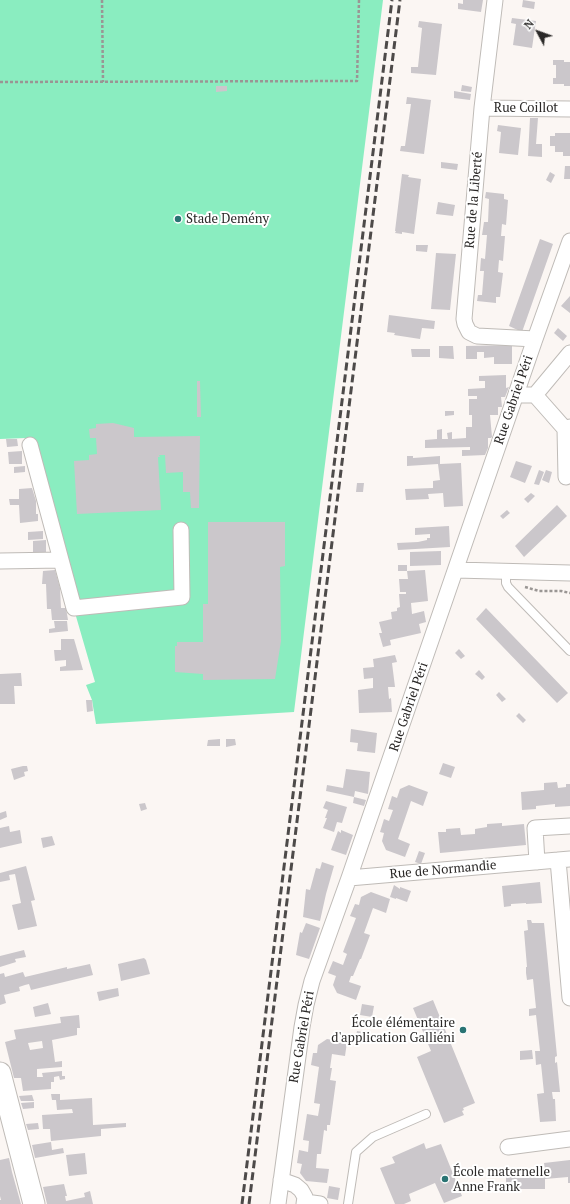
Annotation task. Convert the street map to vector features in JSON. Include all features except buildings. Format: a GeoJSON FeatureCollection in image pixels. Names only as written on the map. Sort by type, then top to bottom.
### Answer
{"type":"FeatureCollection","features":[{"type":"Feature","properties":{"kind":"main road"},"geometry":{"type":"LineString","coordinates":[[0,1073],[34,1204]]}},
{"type":"Feature","properties":{"kind":"street","name":"Rue de la Liberté"},"geometry":{"type":"LineString","coordinates":[[495,0],[482,108],[465,324],[469,332],[477,336],[535,339]]}},
{"type":"Feature","properties":{"kind":"street","name":"Rue Coillot"},"geometry":{"type":"LineString","coordinates":[[482,108],[570,108]]}},
{"type":"Feature","properties":{"kind":"street","name":"Rue Gabriel Péri"},"geometry":{"type":"LineString","coordinates":[[278,1204],[306,1005],[312,981],[570,241]]}},
{"type":"Feature","properties":{"kind":"street"},"geometry":{"type":"LineString","coordinates":[[535,395],[570,353]]}},
{"type":"Feature","properties":{"kind":"street"},"geometry":{"type":"LineString","coordinates":[[516,395],[535,395],[568,428],[566,477]]}},
{"type":"Feature","properties":{"kind":"street"},"geometry":{"type":"LineString","coordinates":[[30,445],[74,608],[182,597],[181,530]]}},
{"type":"Feature","properties":{"kind":"street"},"geometry":{"type":"LineString","coordinates":[[0,561],[61,560]]}},
{"type":"Feature","properties":{"kind":"street"},"geometry":{"type":"LineString","coordinates":[[456,570],[570,573]]}},
{"type":"Feature","properties":{"kind":"street"},"geometry":{"type":"LineString","coordinates":[[537,862],[534,828],[570,826]]}},
{"type":"Feature","properties":{"kind":"street"},"geometry":{"type":"LineString","coordinates":[[564,859],[570,998]]}},
{"type":"Feature","properties":{"kind":"street","name":"Rue de Normandie"},"geometry":{"type":"LineString","coordinates":[[349,878],[564,859]]}},
{"type":"Feature","properties":{"kind":"street"},"geometry":{"type":"LineString","coordinates":[[508,1146],[570,1139]]}},
{"type":"Feature","properties":{"kind":"street"},"geometry":{"type":"LineString","coordinates":[[281,1180],[295,1184],[310,1203]]}},
{"type":"Feature","properties":{"kind":"lane"},"geometry":{"type":"LineString","coordinates":[[506,572],[506,583],[508,587],[570,651]]}},
{"type":"Feature","properties":{"kind":"lane"},"geometry":{"type":"LineString","coordinates":[[348,1204],[356,1152],[373,1137],[426,1114]]}},
{"type":"Feature","properties":{"kind":"path"},"geometry":{"type":"LineString","coordinates":[[102,0],[103,82]]}},
{"type":"Feature","properties":{"kind":"path"},"geometry":{"type":"LineString","coordinates":[[0,82],[357,81],[359,0]]}},
{"type":"Feature","properties":{"kind":"green space","name":"Stade Demény"},"geometry":{"type":"Polygon","coordinates":[[[0,0],[383,0],[294,712],[96,724],[92,700],[86,685],[95,682],[26,438],[0,439],[0,0]]]}},
{"type":"Feature","properties":{"kind":"railway"},"geometry":{"type":"LineString","coordinates":[[242,1204],[392,0]]}},
{"type":"Feature","properties":{"kind":"railway"},"geometry":{"type":"LineString","coordinates":[[249,1204],[400,0]]}},
{"type":"Feature","properties":{"kind":"place","name":"Stade Demény"},"geometry":{"type":"Point","coordinates":[178,219]}},
{"type":"Feature","properties":{"kind":"place","name":"École élémentaire d'application Galliéni"},"geometry":{"type":"Point","coordinates":[463,1030]}},
{"type":"Feature","properties":{"kind":"place","name":"École maternelle Anne Frank"},"geometry":{"type":"Point","coordinates":[445,1179]}}]}
